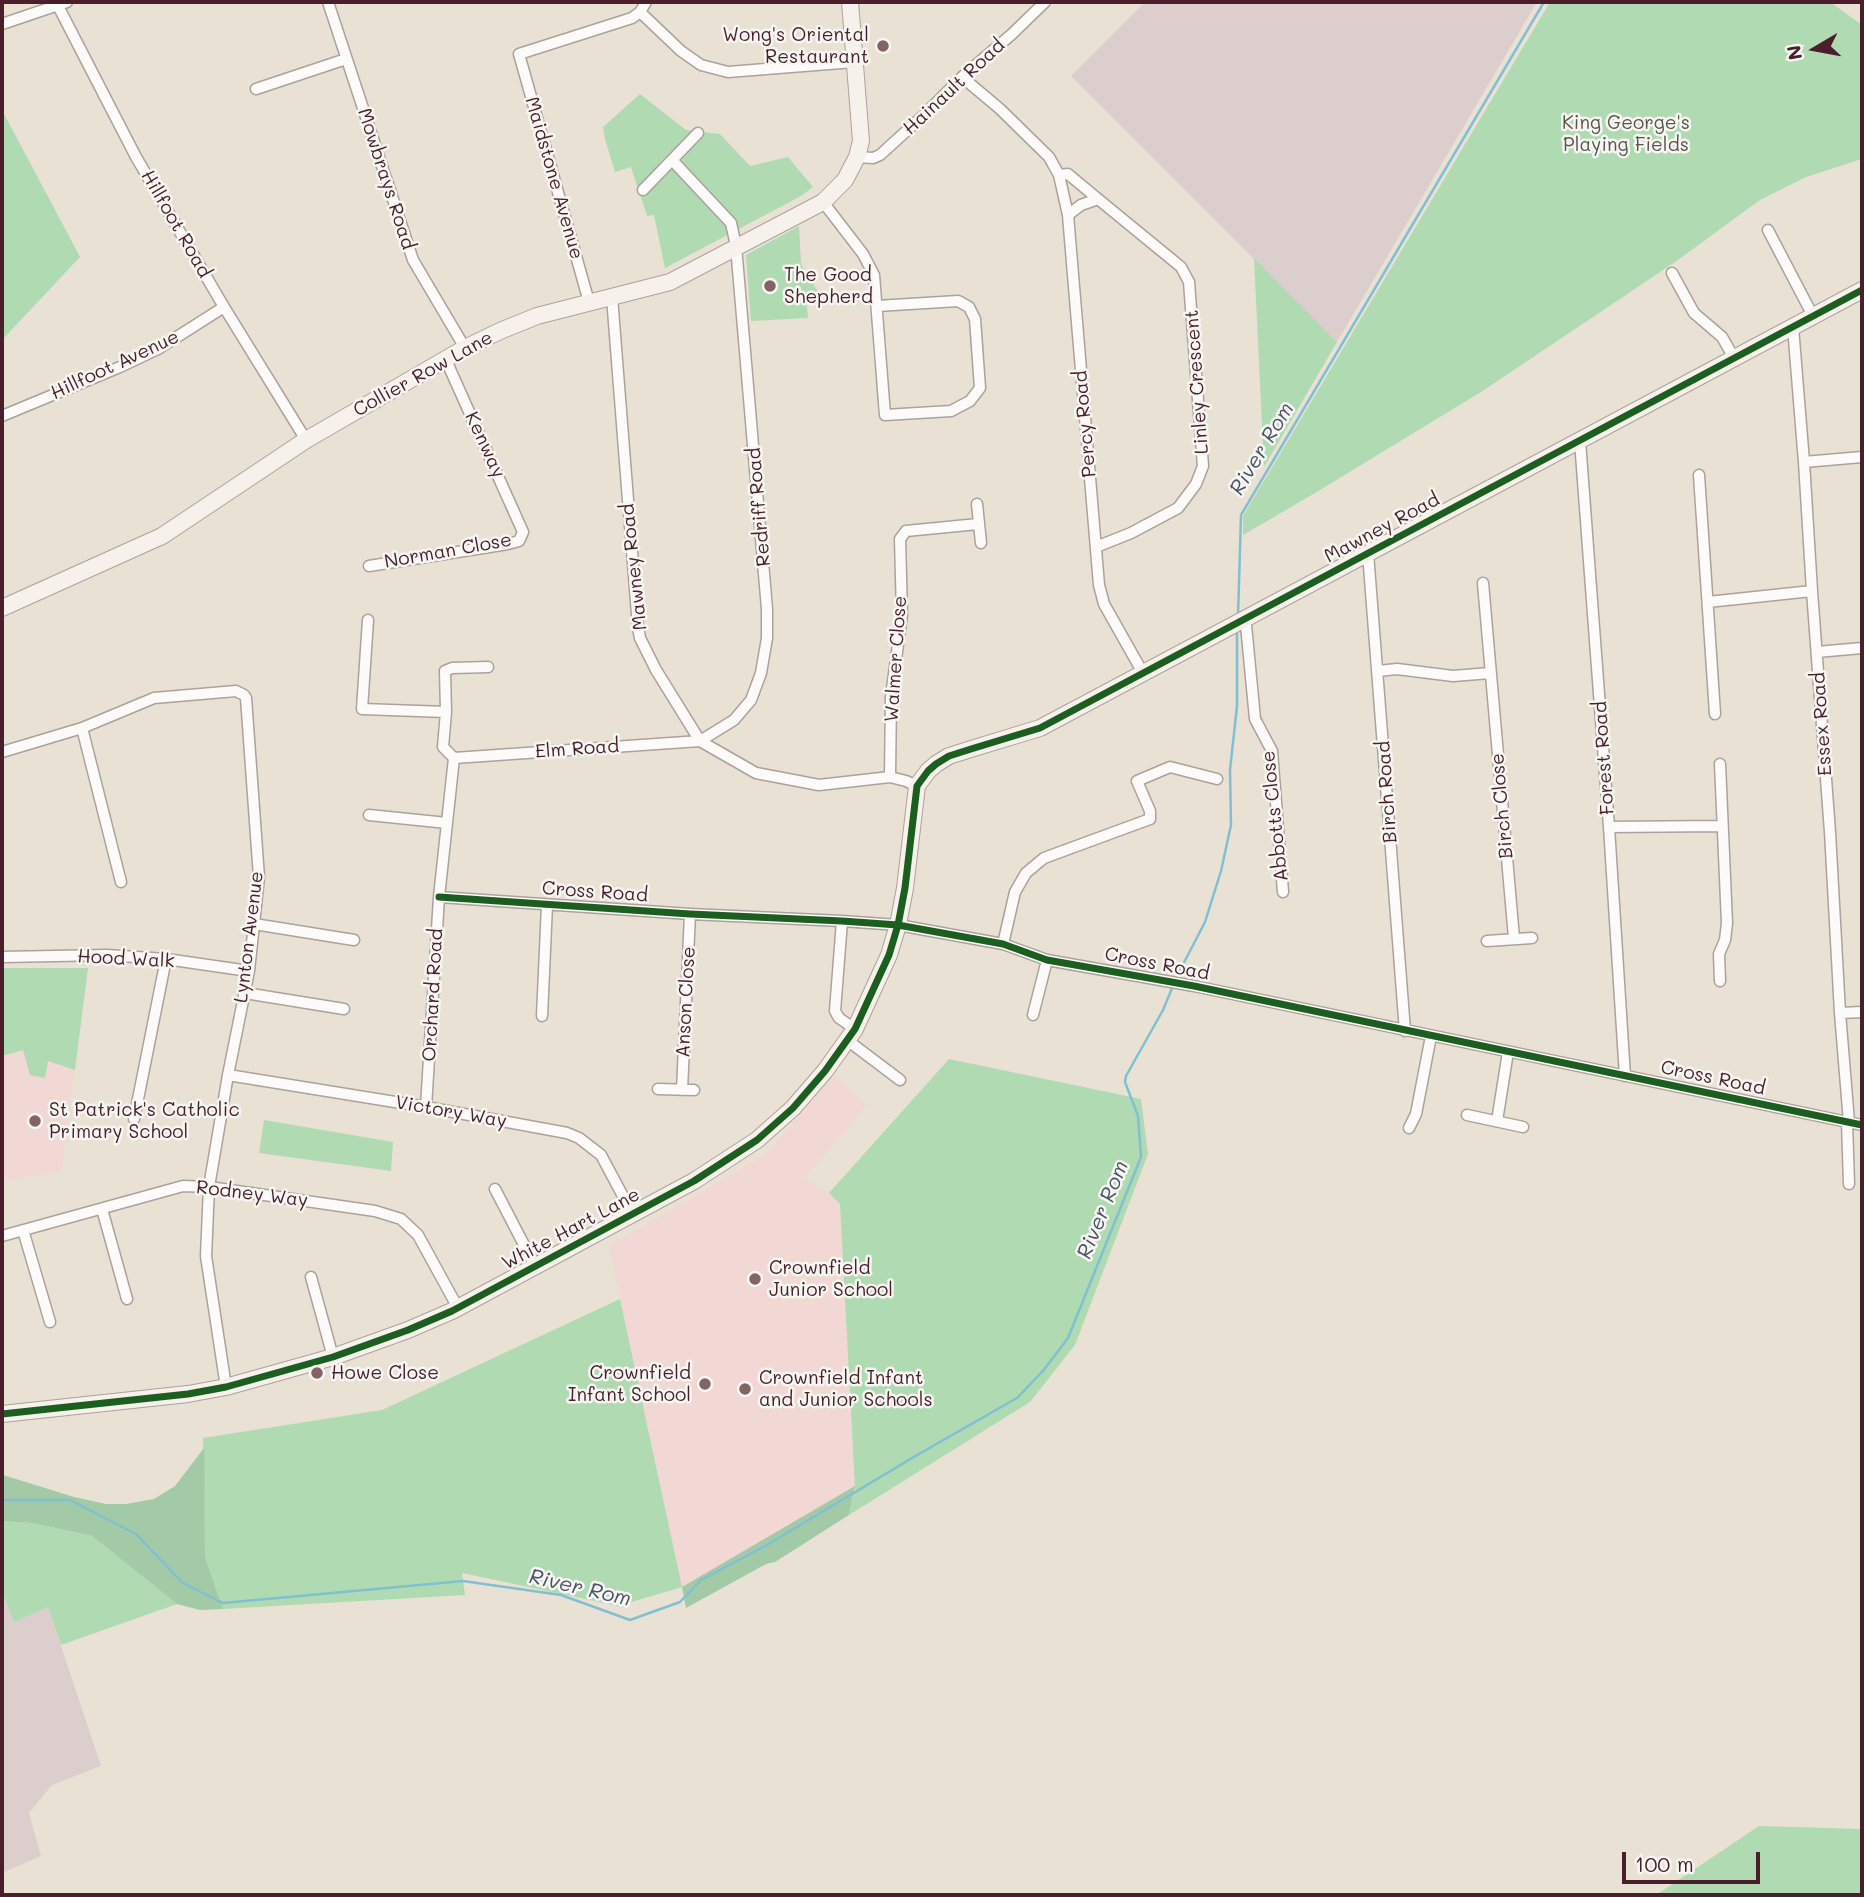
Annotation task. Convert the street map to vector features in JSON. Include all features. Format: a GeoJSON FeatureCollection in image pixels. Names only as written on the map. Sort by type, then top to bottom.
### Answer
{"type":"FeatureCollection","features":[{"type":"Feature","properties":{"kind":"street","name":"Mowbrays Road"},"geometry":{"type":"LineString","coordinates":[[328,2],[413,260],[465,348]]}},
{"type":"Feature","properties":{"kind":"street","name":"Collier Row Lane"},"geometry":{"type":"LineString","coordinates":[[2,608],[162,536],[306,440],[465,348],[537,316],[670,282],[823,202],[845,180],[857,157],[861,141],[850,2]]}},
{"type":"Feature","properties":{"kind":"street","name":"Hainault Road"},"geometry":{"type":"LineString","coordinates":[[857,157],[873,158],[880,155],[1045,2]]}},
{"type":"Feature","properties":{"kind":"street"},"geometry":{"type":"LineString","coordinates":[[2,24],[60,3]]}},
{"type":"Feature","properties":{"kind":"street","name":"Hillfoot Road"},"geometry":{"type":"LineString","coordinates":[[60,3],[136,157],[306,440]]}},
{"type":"Feature","properties":{"kind":"street"},"geometry":{"type":"LineString","coordinates":[[643,5],[681,51],[701,65],[728,72],[854,62]]}},
{"type":"Feature","properties":{"kind":"street","name":"Maidstone Avenue"},"geometry":{"type":"LineString","coordinates":[[589,302],[519,54],[632,18],[643,5]]}},
{"type":"Feature","properties":{"kind":"street"},"geometry":{"type":"LineString","coordinates":[[256,89],[346,59]]}},
{"type":"Feature","properties":{"kind":"street","name":"Linley Crescent"},"geometry":{"type":"LineString","coordinates":[[962,77],[1000,109],[1049,157],[1057,171],[1068,174],[1181,267],[1189,282],[1203,466],[1196,484],[1178,508],[1131,533],[1096,547]]}},
{"type":"Feature","properties":{"kind":"street"},"geometry":{"type":"LineString","coordinates":[[643,190],[698,133]]}},
{"type":"Feature","properties":{"kind":"street","name":"Redriff Road"},"geometry":{"type":"LineString","coordinates":[[672,160],[731,223],[737,246],[767,609],[768,638],[761,673],[751,700],[734,720],[699,741]]}},
{"type":"Feature","properties":{"kind":"street","name":"Percy Road"},"geometry":{"type":"LineString","coordinates":[[1057,171],[1068,215],[1099,585],[1104,604],[1143,673]]}},
{"type":"Feature","properties":{"kind":"street"},"geometry":{"type":"LineString","coordinates":[[1068,215],[1098,198]]}},
{"type":"Feature","properties":{"kind":"street"},"geometry":{"type":"LineString","coordinates":[[823,202],[863,254],[874,275],[885,415],[951,411],[970,401],[980,388],[975,319],[968,307],[958,301],[877,306]]}},
{"type":"Feature","properties":{"kind":"street"},"geometry":{"type":"LineString","coordinates":[[1768,230],[1813,316]]}},
{"type":"Feature","properties":{"kind":"street"},"geometry":{"type":"LineString","coordinates":[[1679,278],[1694,313],[1722,337],[1734,358]]}},
{"type":"Feature","properties":{"kind":"street","name":"Mawney Road"},"geometry":{"type":"LineString","coordinates":[[612,296],[640,638],[699,741],[756,773],[819,785],[890,777],[917,786],[928,771],[949,757],[1040,728],[1862,290]]}},
{"type":"Feature","properties":{"kind":"street","name":"Hillfoot Avenue"},"geometry":{"type":"LineString","coordinates":[[2,415],[158,349],[224,307]]}},
{"type":"Feature","properties":{"kind":"street","name":"Essex Road"},"geometry":{"type":"LineString","coordinates":[[1793,327],[1830,832],[1848,1122],[1849,1184]]}},
{"type":"Feature","properties":{"kind":"street","name":"Kenway"},"geometry":{"type":"LineString","coordinates":[[445,358],[523,531]]}},
{"type":"Feature","properties":{"kind":"street","name":"Forest Road"},"geometry":{"type":"LineString","coordinates":[[1580,440],[1625,1076]]}},
{"type":"Feature","properties":{"kind":"street"},"geometry":{"type":"LineString","coordinates":[[1804,462],[1862,457]]}},
{"type":"Feature","properties":{"kind":"street"},"geometry":{"type":"LineString","coordinates":[[1699,475],[1715,714]]}},
{"type":"Feature","properties":{"kind":"street"},"geometry":{"type":"LineString","coordinates":[[977,504],[981,543]]}},
{"type":"Feature","properties":{"kind":"street","name":"Walmer Close"},"geometry":{"type":"LineString","coordinates":[[890,777],[891,696],[902,615],[900,539],[906,531],[978,524]]}},
{"type":"Feature","properties":{"kind":"street","name":"Norman Close"},"geometry":{"type":"LineString","coordinates":[[369,566],[508,544],[519,541],[523,531]]}},
{"type":"Feature","properties":{"kind":"street","name":"Birch Road"},"geometry":{"type":"LineString","coordinates":[[1368,553],[1405,1031]]}},
{"type":"Feature","properties":{"kind":"street","name":"Birch Close"},"geometry":{"type":"LineString","coordinates":[[1483,583],[1514,938]]}},
{"type":"Feature","properties":{"kind":"street"},"geometry":{"type":"LineString","coordinates":[[1708,602],[1811,591]]}},
{"type":"Feature","properties":{"kind":"street"},"geometry":{"type":"LineString","coordinates":[[368,620],[362,709],[446,712]]}},
{"type":"Feature","properties":{"kind":"street","name":"Abbotts Close"},"geometry":{"type":"LineString","coordinates":[[1238,622],[1246,625],[1255,719],[1272,751],[1283,892]]}},
{"type":"Feature","properties":{"kind":"street"},"geometry":{"type":"LineString","coordinates":[[1817,652],[1862,648]]}},
{"type":"Feature","properties":{"kind":"street"},"geometry":{"type":"LineString","coordinates":[[454,758],[443,747],[445,671],[452,668],[488,667]]}},
{"type":"Feature","properties":{"kind":"street"},"geometry":{"type":"LineString","coordinates":[[1378,671],[1397,669],[1453,676],[1490,673]]}},
{"type":"Feature","properties":{"kind":"street","name":"Lynton Avenue"},"geometry":{"type":"LineString","coordinates":[[2,752],[82,728],[154,698],[236,691],[246,698],[259,877],[249,971],[209,1187],[206,1256],[226,1387]]}},
{"type":"Feature","properties":{"kind":"street"},"geometry":{"type":"LineString","coordinates":[[82,728],[121,882]]}},
{"type":"Feature","properties":{"kind":"street","name":"Elm Road"},"geometry":{"type":"LineString","coordinates":[[454,758],[699,741]]}},
{"type":"Feature","properties":{"kind":"street","name":"Orchard Road"},"geometry":{"type":"LineString","coordinates":[[426,1107],[439,897],[454,758]]}},
{"type":"Feature","properties":{"kind":"street"},"geometry":{"type":"LineString","coordinates":[[1720,764],[1727,923],[1725,940],[1718,954],[1720,981]]}},
{"type":"Feature","properties":{"kind":"street"},"geometry":{"type":"LineString","coordinates":[[1003,944],[1015,892],[1026,873],[1044,858],[1150,819],[1150,811],[1137,781],[1170,767],[1217,779]]}},
{"type":"Feature","properties":{"kind":"street","name":"White Hart Lane"},"geometry":{"type":"LineString","coordinates":[[2,1414],[188,1394],[226,1387],[333,1357],[408,1330],[458,1308],[633,1215],[694,1181],[760,1138],[793,1108],[851,1035],[889,955],[905,888],[917,786]]}},
{"type":"Feature","properties":{"kind":"street"},"geometry":{"type":"LineString","coordinates":[[369,815],[447,823]]}},
{"type":"Feature","properties":{"kind":"street"},"geometry":{"type":"LineString","coordinates":[[1609,827],[1721,826]]}},
{"type":"Feature","properties":{"kind":"street","name":"Cross Road"},"geometry":{"type":"LineString","coordinates":[[439,897],[898,925],[1003,944],[1046,960],[1194,986],[1862,1125]]}},
{"type":"Feature","properties":{"kind":"street"},"geometry":{"type":"LineString","coordinates":[[542,1017],[547,905]]}},
{"type":"Feature","properties":{"kind":"street","name":"Anson Close"},"geometry":{"type":"LineString","coordinates":[[682,1090],[690,914]]}},
{"type":"Feature","properties":{"kind":"street"},"geometry":{"type":"LineString","coordinates":[[842,920],[835,1011],[851,1035],[900,1080]]}},
{"type":"Feature","properties":{"kind":"street"},"geometry":{"type":"LineString","coordinates":[[254,924],[354,940]]}},
{"type":"Feature","properties":{"kind":"street"},"geometry":{"type":"LineString","coordinates":[[1487,941],[1532,938]]}},
{"type":"Feature","properties":{"kind":"street","name":"Hood Walk"},"geometry":{"type":"LineString","coordinates":[[2,957],[107,955],[166,959],[249,971]]}},
{"type":"Feature","properties":{"kind":"street"},"geometry":{"type":"LineString","coordinates":[[134,1119],[166,959]]}},
{"type":"Feature","properties":{"kind":"street"},"geometry":{"type":"LineString","coordinates":[[1033,1016],[1046,960]]}},
{"type":"Feature","properties":{"kind":"street"},"geometry":{"type":"LineString","coordinates":[[245,993],[344,1009]]}},
{"type":"Feature","properties":{"kind":"street"},"geometry":{"type":"LineString","coordinates":[[1840,1013],[1862,1012]]}},
{"type":"Feature","properties":{"kind":"street"},"geometry":{"type":"LineString","coordinates":[[1409,1128],[1416,1114],[1432,1036]]}},
{"type":"Feature","properties":{"kind":"street"},"geometry":{"type":"LineString","coordinates":[[1497,1121],[1508,1052]]}},
{"type":"Feature","properties":{"kind":"street","name":"Victory Way"},"geometry":{"type":"LineString","coordinates":[[228,1075],[567,1133],[601,1155],[633,1215]]}},
{"type":"Feature","properties":{"kind":"street"},"geometry":{"type":"LineString","coordinates":[[658,1089],[694,1090]]}},
{"type":"Feature","properties":{"kind":"street"},"geometry":{"type":"LineString","coordinates":[[1467,1115],[1523,1127]]}},
{"type":"Feature","properties":{"kind":"street","name":"Rodney Way"},"geometry":{"type":"LineString","coordinates":[[2,1236],[183,1186],[209,1187],[375,1211],[401,1219],[418,1235],[458,1308]]}},
{"type":"Feature","properties":{"kind":"street"},"geometry":{"type":"LineString","coordinates":[[495,1189],[535,1266]]}},
{"type":"Feature","properties":{"kind":"street"},"geometry":{"type":"LineString","coordinates":[[102,1209],[127,1299]]}},
{"type":"Feature","properties":{"kind":"street"},"geometry":{"type":"LineString","coordinates":[[23,1230],[50,1322]]}},
{"type":"Feature","properties":{"kind":"street"},"geometry":{"type":"LineString","coordinates":[[311,1277],[333,1357]]}},
{"type":"Feature","properties":{"kind":"shaded area"},"geometry":{"type":"Polygon","coordinates":[[[1145,2],[1537,2],[1337,342],[1071,76],[1145,2]]]}},
{"type":"Feature","properties":{"kind":"shaded area","name":"St Patrick's Catholic Primary School"},"geometry":{"type":"Polygon","coordinates":[[[2,968],[88,968],[62,1171],[2,1182],[2,968]]]}},
{"type":"Feature","properties":{"kind":"shaded area","name":"Crownfield Infant and Junior Schools"},"geometry":{"type":"Polygon","coordinates":[[[835,1075],[867,1105],[805,1178],[829,1193],[840,1204],[855,1488],[682,1587],[609,1246],[766,1154],[835,1075]]]}},
{"type":"Feature","properties":{"kind":"shaded area"},"geometry":{"type":"Polygon","coordinates":[[[2,1592],[14,1621],[48,1607],[101,1766],[52,1785],[29,1813],[41,1856],[2,1873],[2,1592]]]}},
{"type":"Feature","properties":{"kind":"green space","name":"King George's Playing Fields"},"geometry":{"type":"Polygon","coordinates":[[[1550,2],[1830,2],[1862,25],[1862,159],[1806,177],[1760,200],[1675,262],[1481,392],[1243,535],[1243,516],[1550,2]]]}},
{"type":"Feature","properties":{"kind":"green space"},"geometry":{"type":"Polygon","coordinates":[[[640,94],[686,130],[720,134],[750,166],[788,157],[813,187],[801,196],[665,268],[654,215],[647,216],[631,167],[615,172],[603,127],[640,94]]]}},
{"type":"Feature","properties":{"kind":"green space"},"geometry":{"type":"Polygon","coordinates":[[[2,110],[80,257],[2,340],[2,110]]]}},
{"type":"Feature","properties":{"kind":"green space"},"geometry":{"type":"Polygon","coordinates":[[[799,226],[801,264],[819,293],[806,296],[808,318],[751,321],[746,255],[799,226]]]}},
{"type":"Feature","properties":{"kind":"green space"},"geometry":{"type":"Polygon","coordinates":[[[1254,258],[1337,342],[1264,467],[1254,258]]]}},
{"type":"Feature","properties":{"kind":"green space"},"geometry":{"type":"Polygon","coordinates":[[[2,968],[88,968],[75,1070],[48,1061],[45,1078],[30,1075],[23,1050],[2,1056],[2,968]]]}},
{"type":"Feature","properties":{"kind":"green space"},"geometry":{"type":"Polygon","coordinates":[[[949,1059],[1141,1099],[1148,1154],[1075,1345],[1030,1402],[849,1515],[855,1488],[840,1204],[829,1193],[949,1059]]]}},
{"type":"Feature","properties":{"kind":"green space"},"geometry":{"type":"Polygon","coordinates":[[[264,1120],[393,1142],[391,1171],[259,1153],[264,1120]]]}},
{"type":"Feature","properties":{"kind":"green space"},"geometry":{"type":"Polygon","coordinates":[[[620,1299],[682,1587],[618,1606],[462,1573],[465,1595],[223,1609],[205,1557],[203,1438],[382,1410],[620,1299]]]}},
{"type":"Feature","properties":{"kind":"green space"},"geometry":{"type":"Polygon","coordinates":[[[204,1448],[205,1557],[223,1609],[200,1610],[177,1604],[92,1536],[32,1523],[2,1521],[3,1475],[74,1497],[106,1504],[126,1504],[154,1499],[175,1486],[204,1448]]]}},
{"type":"Feature","properties":{"kind":"green space"},"geometry":{"type":"Polygon","coordinates":[[[855,1486],[849,1515],[775,1562],[766,1564],[686,1608],[682,1587],[855,1486]]]}},
{"type":"Feature","properties":{"kind":"green space"},"geometry":{"type":"Polygon","coordinates":[[[2,1521],[32,1523],[92,1536],[177,1604],[61,1645],[48,1607],[14,1622],[2,1592],[2,1521]]]}},
{"type":"Feature","properties":{"kind":"green space"},"geometry":{"type":"Polygon","coordinates":[[[1759,1826],[1862,1829],[1862,1895],[1656,1895],[1759,1826]]]}},
{"type":"Feature","properties":{"kind":"waterway","name":"River Rom"},"geometry":{"type":"LineString","coordinates":[[1238,617],[1241,515],[1544,2]]}},
{"type":"Feature","properties":{"kind":"waterway","name":"River Rom"},"geometry":{"type":"LineString","coordinates":[[1175,980],[1205,922],[1221,871],[1231,825],[1230,770],[1237,706],[1237,630]]}},
{"type":"Feature","properties":{"kind":"waterway","name":"River Rom"},"geometry":{"type":"LineString","coordinates":[[2,1500],[70,1500],[136,1534],[183,1583],[223,1603],[463,1581],[561,1595],[630,1620],[680,1602],[701,1580],[767,1545],[1017,1398],[1043,1371],[1068,1338],[1141,1157],[1138,1116],[1125,1082],[1126,1076],[1163,1010],[1173,986]]}},
{"type":"Feature","properties":{"kind":"cycle path"},"geometry":{"type":"LineString","coordinates":[[2,1414],[188,1394],[226,1387],[333,1357],[452,1311],[694,1181],[757,1140],[793,1108],[825,1071],[855,1029],[889,955],[898,925],[917,786],[936,764],[949,756],[1040,728],[1862,290]]}},
{"type":"Feature","properties":{"kind":"cycle path"},"geometry":{"type":"LineString","coordinates":[[439,897],[898,925],[1003,944],[1047,960],[1194,986],[1862,1125]]}},
{"type":"Feature","properties":{"kind":"place","name":"Wong's Oriental Restaurant"},"geometry":{"type":"Point","coordinates":[883,46]}},
{"type":"Feature","properties":{"kind":"place","name":"The Good Shepherd"},"geometry":{"type":"Point","coordinates":[770,286]}},
{"type":"Feature","properties":{"kind":"place","name":"St Patrick's Catholic Primary School"},"geometry":{"type":"Point","coordinates":[35,1121]}},
{"type":"Feature","properties":{"kind":"place","name":"Crownfield Junior School"},"geometry":{"type":"Point","coordinates":[755,1279]}},
{"type":"Feature","properties":{"kind":"place","name":"Howe Close"},"geometry":{"type":"Point","coordinates":[317,1373]}},
{"type":"Feature","properties":{"kind":"place","name":"Crownfield Infant School"},"geometry":{"type":"Point","coordinates":[705,1384]}},
{"type":"Feature","properties":{"kind":"place","name":"Crownfield Infant and Junior Schools"},"geometry":{"type":"Point","coordinates":[745,1389]}}]}
